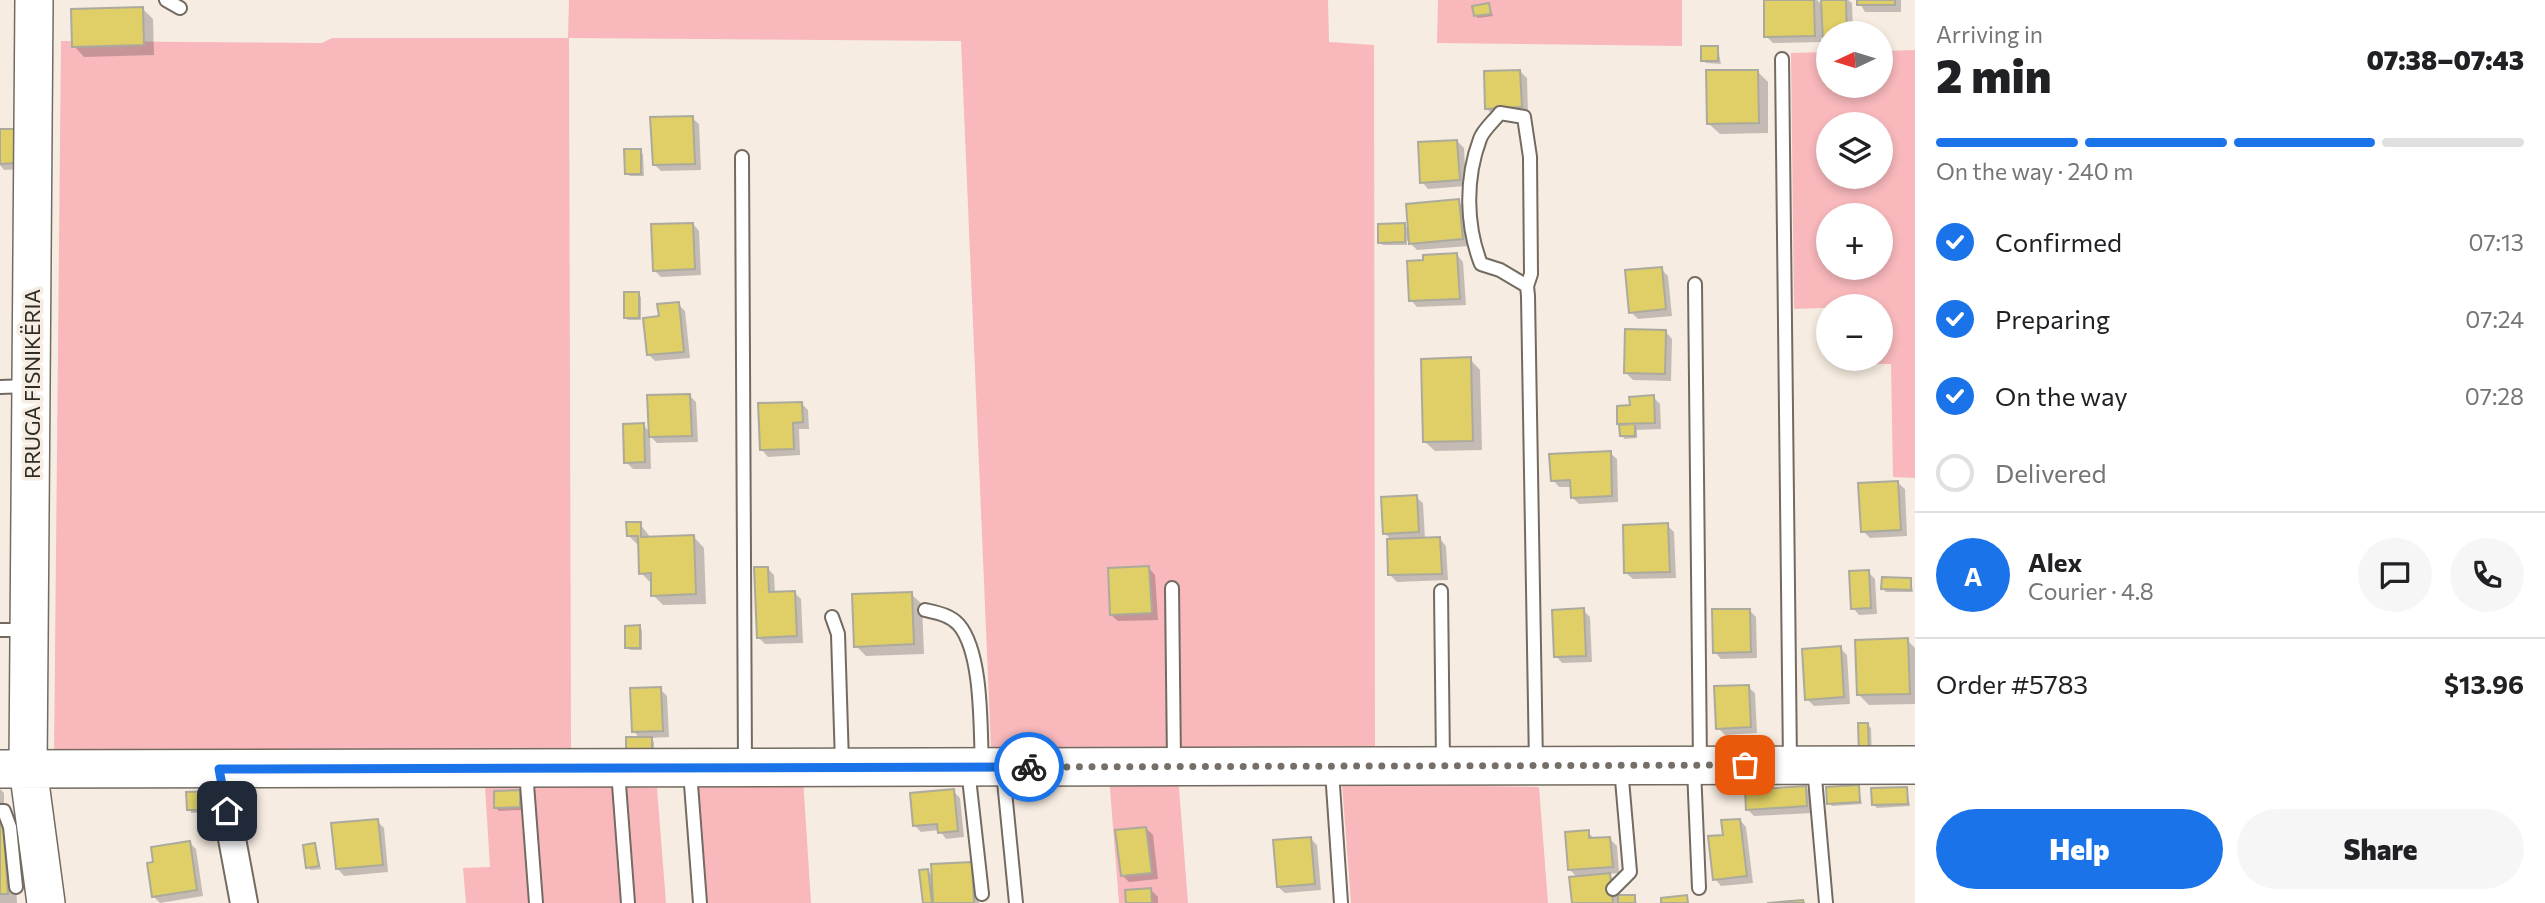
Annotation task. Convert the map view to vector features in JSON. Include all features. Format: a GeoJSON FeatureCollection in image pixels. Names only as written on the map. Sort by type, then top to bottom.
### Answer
{"type":"FeatureCollection","features":[{"type":"Feature","properties":{"kind":"street","name":"RRUGA FISNIKËRIA"},"geometry":{"type":"LineString","coordinates":[[31,895],[14,769],[14,630],[15,387],[34,0]]}},
{"type":"Feature","properties":{"kind":"street"},"geometry":{"type":"LineString","coordinates":[[14,769],[1915,765]]}},
{"type":"Feature","properties":{"kind":"street"},"geometry":{"type":"LineString","coordinates":[[219,769],[244,903]]}},
{"type":"Feature","properties":{"kind":"lane"},"geometry":{"type":"LineString","coordinates":[[166,0],[180,8]]}},
{"type":"Feature","properties":{"kind":"lane"},"geometry":{"type":"LineString","coordinates":[[1782,59],[1802,765],[1826,903]]}},
{"type":"Feature","properties":{"kind":"lane"},"geometry":{"type":"LineString","coordinates":[[1527,286],[1500,270],[1481,264],[1470,236],[1470,184],[1480,137],[1500,113],[1524,117],[1530,157],[1531,274],[1527,286],[1530,315],[1536,766]]}},
{"type":"Feature","properties":{"kind":"lane"},"geometry":{"type":"LineString","coordinates":[[742,157],[745,767]]}},
{"type":"Feature","properties":{"kind":"lane"},"geometry":{"type":"LineString","coordinates":[[1695,284],[1699,888]]}},
{"type":"Feature","properties":{"kind":"lane"},"geometry":{"type":"LineString","coordinates":[[1172,588],[1174,767]]}},
{"type":"Feature","properties":{"kind":"lane"},"geometry":{"type":"LineString","coordinates":[[1441,591],[1443,766]]}},
{"type":"Feature","properties":{"kind":"lane"},"geometry":{"type":"LineString","coordinates":[[925,610],[947,615],[960,626],[971,649],[978,690],[984,767],[982,894]]}},
{"type":"Feature","properties":{"kind":"lane"},"geometry":{"type":"LineString","coordinates":[[832,617],[838,634],[842,767]]}},
{"type":"Feature","properties":{"kind":"lane"},"geometry":{"type":"LineString","coordinates":[[1331,766],[1341,903]]}},
{"type":"Feature","properties":{"kind":"lane"},"geometry":{"type":"LineString","coordinates":[[1613,890],[1630,872],[1621,766]]}},
{"type":"Feature","properties":{"kind":"lane"},"geometry":{"type":"LineString","coordinates":[[984,767],[1016,903]]}},
{"type":"Feature","properties":{"kind":"lane"},"geometry":{"type":"LineString","coordinates":[[526,768],[536,903]]}},
{"type":"Feature","properties":{"kind":"lane"},"geometry":{"type":"LineString","coordinates":[[618,768],[628,903]]}},
{"type":"Feature","properties":{"kind":"lane"},"geometry":{"type":"LineString","coordinates":[[690,768],[700,903]]}},
{"type":"Feature","properties":{"kind":"lane"},"geometry":{"type":"LineString","coordinates":[[0,811],[4,811],[22,826]]}},
{"type":"Feature","properties":{"kind":"shaded area"},"geometry":{"type":"Polygon","coordinates":[[[569,0],[1328,0],[1329,42],[1374,45],[1375,750],[1258,752],[991,747],[961,41],[569,38],[571,749],[54,760],[61,41],[322,43],[332,38],[568,38],[569,0]]]}},
{"type":"Feature","properties":{"kind":"shaded area"},"geometry":{"type":"Polygon","coordinates":[[[1438,0],[1682,0],[1682,46],[1437,43],[1438,0]]]}},
{"type":"Feature","properties":{"kind":"shaded area"},"geometry":{"type":"Polygon","coordinates":[[[1915,50],[1915,478],[1893,477],[1893,294],[1816,294],[1816,308],[1794,309],[1791,53],[1816,52],[1816,98],[1894,98],[1894,51],[1915,50]]]}},
{"type":"Feature","properties":{"kind":"shaded area"},"geometry":{"type":"Polygon","coordinates":[[[1178,775],[1188,903],[1119,903],[1109,776],[1178,775]]]}},
{"type":"Feature","properties":{"kind":"shaded area"},"geometry":{"type":"Polygon","coordinates":[[[803,778],[811,903],[707,903],[697,782],[803,778]]]}},
{"type":"Feature","properties":{"kind":"shaded area"},"geometry":{"type":"Polygon","coordinates":[[[521,783],[530,903],[466,903],[463,868],[490,867],[485,785],[521,783]]]}},
{"type":"Feature","properties":{"kind":"shaded area"},"geometry":{"type":"Polygon","coordinates":[[[1342,784],[1539,787],[1548,903],[1351,903],[1342,784]]]}},
{"type":"Feature","properties":{"kind":"shaded area"},"geometry":{"type":"Polygon","coordinates":[[[533,785],[657,788],[666,903],[542,903],[533,785]]]}},
{"type":"Feature","properties":{"kind":"building"},"geometry":{"type":"Polygon","coordinates":[[[1764,0],[1814,0],[1815,36],[1764,37],[1764,0]]]}},
{"type":"Feature","properties":{"kind":"building"},"geometry":{"type":"Polygon","coordinates":[[[1821,0],[1846,0],[1847,21],[1822,21],[1821,0]]]}},
{"type":"Feature","properties":{"kind":"building"},"geometry":{"type":"Polygon","coordinates":[[[1857,0],[1895,0],[1895,5],[1857,5],[1857,0]]]}},
{"type":"Feature","properties":{"kind":"building"},"geometry":{"type":"Polygon","coordinates":[[[1489,3],[1491,14],[1474,16],[1472,6],[1489,3]]]}},
{"type":"Feature","properties":{"kind":"building"},"geometry":{"type":"Polygon","coordinates":[[[143,7],[144,45],[72,47],[71,9],[143,7]]]}},
{"type":"Feature","properties":{"kind":"building"},"geometry":{"type":"Polygon","coordinates":[[[1701,46],[1718,46],[1718,61],[1701,61],[1701,46]]]}},
{"type":"Feature","properties":{"kind":"building"},"geometry":{"type":"Polygon","coordinates":[[[1520,70],[1522,107],[1485,109],[1484,71],[1520,70]]]}},
{"type":"Feature","properties":{"kind":"building"},"geometry":{"type":"Polygon","coordinates":[[[1706,70],[1758,70],[1759,123],[1707,124],[1706,70]]]}},
{"type":"Feature","properties":{"kind":"building"},"geometry":{"type":"Polygon","coordinates":[[[693,116],[695,164],[653,165],[650,117],[693,116]]]}},
{"type":"Feature","properties":{"kind":"building"},"geometry":{"type":"Polygon","coordinates":[[[0,129],[14,129],[15,163],[0,164],[0,129]]]}},
{"type":"Feature","properties":{"kind":"building"},"geometry":{"type":"Polygon","coordinates":[[[1457,140],[1460,180],[1420,183],[1418,142],[1457,140]]]}},
{"type":"Feature","properties":{"kind":"building"},"geometry":{"type":"Polygon","coordinates":[[[624,149],[641,149],[641,174],[625,174],[624,149]]]}},
{"type":"Feature","properties":{"kind":"building"},"geometry":{"type":"Polygon","coordinates":[[[1459,199],[1463,239],[1409,244],[1406,204],[1459,199]]]}},
{"type":"Feature","properties":{"kind":"building"},"geometry":{"type":"Polygon","coordinates":[[[693,223],[695,269],[653,271],[651,224],[693,223]]]}},
{"type":"Feature","properties":{"kind":"building"},"geometry":{"type":"Polygon","coordinates":[[[1405,223],[1405,242],[1378,243],[1378,224],[1405,223]]]}},
{"type":"Feature","properties":{"kind":"building"},"geometry":{"type":"Polygon","coordinates":[[[1457,253],[1460,299],[1409,301],[1407,261],[1423,260],[1423,255],[1457,253]]]}},
{"type":"Feature","properties":{"kind":"building"},"geometry":{"type":"Polygon","coordinates":[[[1662,267],[1666,309],[1629,313],[1625,270],[1662,267]]]}},
{"type":"Feature","properties":{"kind":"building"},"geometry":{"type":"Polygon","coordinates":[[[624,292],[639,292],[639,318],[624,318],[624,292]]]}},
{"type":"Feature","properties":{"kind":"building"},"geometry":{"type":"Polygon","coordinates":[[[679,302],[684,352],[647,355],[643,318],[659,316],[657,304],[679,302]]]}},
{"type":"Feature","properties":{"kind":"building"},"geometry":{"type":"Polygon","coordinates":[[[1625,329],[1666,330],[1665,374],[1624,373],[1625,329]]]}},
{"type":"Feature","properties":{"kind":"building"},"geometry":{"type":"Polygon","coordinates":[[[1471,357],[1473,441],[1423,442],[1421,359],[1471,357]]]}},
{"type":"Feature","properties":{"kind":"building"},"geometry":{"type":"Polygon","coordinates":[[[690,394],[692,436],[649,437],[647,395],[690,394]]]}},
{"type":"Feature","properties":{"kind":"building"},"geometry":{"type":"Polygon","coordinates":[[[1654,395],[1655,423],[1617,424],[1617,406],[1630,405],[1629,397],[1654,395]]]}},
{"type":"Feature","properties":{"kind":"building"},"geometry":{"type":"Polygon","coordinates":[[[802,402],[803,422],[793,423],[794,449],[760,450],[758,403],[802,402]]]}},
{"type":"Feature","properties":{"kind":"building"},"geometry":{"type":"Polygon","coordinates":[[[644,423],[645,462],[624,463],[623,424],[644,423]]]}},
{"type":"Feature","properties":{"kind":"building"},"geometry":{"type":"Polygon","coordinates":[[[1635,424],[1635,436],[1620,436],[1619,425],[1635,424]]]}},
{"type":"Feature","properties":{"kind":"building"},"geometry":{"type":"Polygon","coordinates":[[[1611,451],[1612,496],[1571,498],[1570,480],[1551,481],[1549,454],[1611,451]]]}},
{"type":"Feature","properties":{"kind":"building"},"geometry":{"type":"Polygon","coordinates":[[[1898,481],[1901,530],[1861,532],[1858,483],[1898,481]]]}},
{"type":"Feature","properties":{"kind":"building"},"geometry":{"type":"Polygon","coordinates":[[[1417,495],[1419,532],[1383,534],[1381,497],[1417,495]]]}},
{"type":"Feature","properties":{"kind":"building"},"geometry":{"type":"Polygon","coordinates":[[[626,522],[641,522],[641,537],[694,535],[696,594],[651,596],[651,573],[639,574],[638,536],[627,536],[626,522]]]}},
{"type":"Feature","properties":{"kind":"building"},"geometry":{"type":"Polygon","coordinates":[[[1668,523],[1670,572],[1624,573],[1623,525],[1668,523]]]}},
{"type":"Feature","properties":{"kind":"building"},"geometry":{"type":"Polygon","coordinates":[[[1440,537],[1442,574],[1388,575],[1387,539],[1440,537]]]}},
{"type":"Feature","properties":{"kind":"building"},"geometry":{"type":"Polygon","coordinates":[[[1149,566],[1152,613],[1110,615],[1108,568],[1149,566]]]}},
{"type":"Feature","properties":{"kind":"building"},"geometry":{"type":"Polygon","coordinates":[[[754,567],[768,567],[769,592],[795,591],[797,636],[757,638],[754,567]]]}},
{"type":"Feature","properties":{"kind":"building"},"geometry":{"type":"Polygon","coordinates":[[[1869,570],[1871,608],[1851,609],[1849,571],[1869,570]]]}},
{"type":"Feature","properties":{"kind":"building"},"geometry":{"type":"Polygon","coordinates":[[[1882,577],[1911,578],[1911,590],[1881,589],[1882,577]]]}},
{"type":"Feature","properties":{"kind":"building"},"geometry":{"type":"Polygon","coordinates":[[[912,592],[914,644],[854,647],[852,594],[912,592]]]}},
{"type":"Feature","properties":{"kind":"building"},"geometry":{"type":"Polygon","coordinates":[[[1584,608],[1586,656],[1554,657],[1552,610],[1584,608]]]}},
{"type":"Feature","properties":{"kind":"building"},"geometry":{"type":"Polygon","coordinates":[[[1712,609],[1750,609],[1751,652],[1713,653],[1712,609]]]}},
{"type":"Feature","properties":{"kind":"building"},"geometry":{"type":"Polygon","coordinates":[[[640,625],[640,648],[625,648],[625,626],[640,625]]]}},
{"type":"Feature","properties":{"kind":"building"},"geometry":{"type":"Polygon","coordinates":[[[1908,638],[1910,694],[1857,695],[1855,640],[1908,638]]]}},
{"type":"Feature","properties":{"kind":"building"},"geometry":{"type":"Polygon","coordinates":[[[1841,646],[1844,697],[1805,700],[1802,649],[1841,646]]]}},
{"type":"Feature","properties":{"kind":"building"},"geometry":{"type":"Polygon","coordinates":[[[1749,685],[1751,727],[1716,729],[1714,686],[1749,685]]]}},
{"type":"Feature","properties":{"kind":"building"},"geometry":{"type":"Polygon","coordinates":[[[661,687],[663,731],[632,732],[630,688],[661,687]]]}},
{"type":"Feature","properties":{"kind":"building"},"geometry":{"type":"Polygon","coordinates":[[[1858,723],[1868,723],[1869,754],[1859,754],[1858,723]]]}},
{"type":"Feature","properties":{"kind":"building"},"geometry":{"type":"Polygon","coordinates":[[[626,737],[652,737],[652,756],[626,756],[626,737]]]}},
{"type":"Feature","properties":{"kind":"building"},"geometry":{"type":"Polygon","coordinates":[[[1859,785],[1860,802],[1827,804],[1826,787],[1859,785]]]}},
{"type":"Feature","properties":{"kind":"building"},"geometry":{"type":"Polygon","coordinates":[[[1806,786],[1807,806],[1746,810],[1745,790],[1806,786]]]}},
{"type":"Feature","properties":{"kind":"building"},"geometry":{"type":"Polygon","coordinates":[[[1907,787],[1908,804],[1872,805],[1871,788],[1907,787]]]}},
{"type":"Feature","properties":{"kind":"building"},"geometry":{"type":"Polygon","coordinates":[[[954,789],[958,831],[938,833],[937,824],[913,826],[910,793],[954,789]]]}},
{"type":"Feature","properties":{"kind":"building"},"geometry":{"type":"Polygon","coordinates":[[[520,790],[520,807],[494,808],[494,791],[520,790]]]}},
{"type":"Feature","properties":{"kind":"building"},"geometry":{"type":"Polygon","coordinates":[[[217,791],[218,810],[187,810],[186,792],[217,791]]]}},
{"type":"Feature","properties":{"kind":"building"},"geometry":{"type":"Polygon","coordinates":[[[3,818],[8,894],[0,894],[0,819],[3,818]]]}},
{"type":"Feature","properties":{"kind":"building"},"geometry":{"type":"Polygon","coordinates":[[[378,819],[383,865],[336,869],[331,823],[378,819]]]}},
{"type":"Feature","properties":{"kind":"building"},"geometry":{"type":"Polygon","coordinates":[[[1740,819],[1747,876],[1713,880],[1708,836],[1723,835],[1721,820],[1740,819]]]}},
{"type":"Feature","properties":{"kind":"building"},"geometry":{"type":"Polygon","coordinates":[[[1146,827],[1152,873],[1121,876],[1115,830],[1146,827]]]}},
{"type":"Feature","properties":{"kind":"building"},"geometry":{"type":"Polygon","coordinates":[[[1589,830],[1589,838],[1610,837],[1613,867],[1568,870],[1565,832],[1589,830]]]}},
{"type":"Feature","properties":{"kind":"building"},"geometry":{"type":"Polygon","coordinates":[[[1311,837],[1315,884],[1277,887],[1273,840],[1311,837]]]}},
{"type":"Feature","properties":{"kind":"building"},"geometry":{"type":"Polygon","coordinates":[[[190,841],[197,890],[152,897],[147,863],[153,862],[151,847],[190,841]]]}},
{"type":"Feature","properties":{"kind":"building"},"geometry":{"type":"Polygon","coordinates":[[[315,843],[319,866],[306,868],[303,845],[315,843]]]}},
{"type":"Feature","properties":{"kind":"building"},"geometry":{"type":"Polygon","coordinates":[[[972,862],[974,903],[933,903],[931,864],[972,862]]]}},
{"type":"Feature","properties":{"kind":"building"},"geometry":{"type":"Polygon","coordinates":[[[928,869],[932,903],[923,903],[919,870],[928,869]]]}},
{"type":"Feature","properties":{"kind":"building"},"geometry":{"type":"Polygon","coordinates":[[[1610,873],[1613,903],[1572,903],[1569,877],[1610,873]]]}},
{"type":"Feature","properties":{"kind":"building"},"geometry":{"type":"Polygon","coordinates":[[[1151,888],[1152,903],[1126,903],[1125,890],[1151,888]]]}},
{"type":"Feature","properties":{"kind":"building"},"geometry":{"type":"Polygon","coordinates":[[[1618,895],[1635,895],[1635,903],[1618,903],[1618,895]]]}},
{"type":"Feature","properties":{"kind":"building"},"geometry":{"type":"Polygon","coordinates":[[[1687,895],[1688,903],[1661,903],[1661,898],[1687,895]]]}},
{"type":"Feature","properties":{"kind":"building"},"geometry":{"type":"Polygon","coordinates":[[[1803,900],[1804,903],[1767,903],[1803,900]]]}},
{"type":"Feature","properties":{"kind":"way so far"},"geometry":{"type":"LineString","coordinates":[[1029,767],[1745,765]]}},
{"type":"Feature","properties":{"kind":"route"},"geometry":{"type":"LineString","coordinates":[[227,811],[219,769],[1029,767]]}}]}
